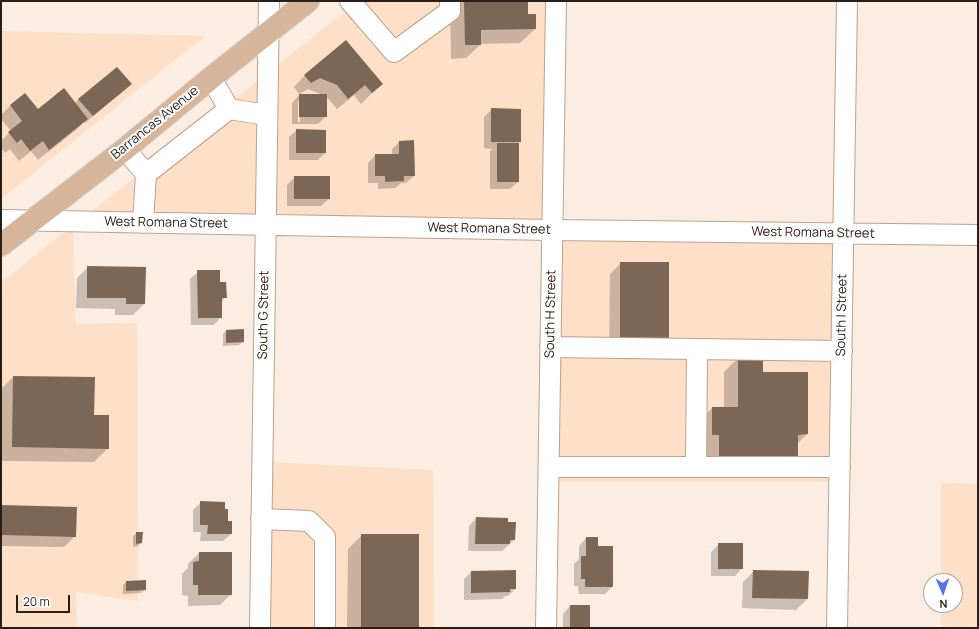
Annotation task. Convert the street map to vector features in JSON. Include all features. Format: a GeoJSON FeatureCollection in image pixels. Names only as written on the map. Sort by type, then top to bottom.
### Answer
{"type":"FeatureCollection","features":[{"type":"Feature","properties":{"kind":"main road","name":"Barrancas Avenue"},"geometry":{"type":"LineString","coordinates":[[1,245],[125,149],[308,1]]}},
{"type":"Feature","properties":{"kind":"street","name":"South G Street"},"geometry":{"type":"LineString","coordinates":[[260,628],[269,1]]}},
{"type":"Feature","properties":{"kind":"street"},"geometry":{"type":"LineString","coordinates":[[350,1],[394,52],[450,11],[450,1]]}},
{"type":"Feature","properties":{"kind":"street","name":"South H Street"},"geometry":{"type":"LineString","coordinates":[[546,628],[556,1]]}},
{"type":"Feature","properties":{"kind":"street","name":"South I Street"},"geometry":{"type":"LineString","coordinates":[[837,628],[847,1]]}},
{"type":"Feature","properties":{"kind":"street"},"geometry":{"type":"LineString","coordinates":[[211,78],[229,109]]}},
{"type":"Feature","properties":{"kind":"street"},"geometry":{"type":"LineString","coordinates":[[146,174],[229,109],[267,115]]}},
{"type":"Feature","properties":{"kind":"street"},"geometry":{"type":"LineString","coordinates":[[125,149],[146,174],[143,223]]}},
{"type":"Feature","properties":{"kind":"street","name":"West Romana Street"},"geometry":{"type":"LineString","coordinates":[[1,220],[552,230],[978,235]]}},
{"type":"Feature","properties":{"kind":"street"},"geometry":{"type":"LineString","coordinates":[[550,347],[842,351]]}},
{"type":"Feature","properties":{"kind":"street"},"geometry":{"type":"LineString","coordinates":[[696,467],[697,349]]}},
{"type":"Feature","properties":{"kind":"street"},"geometry":{"type":"LineString","coordinates":[[548,467],[840,467]]}},
{"type":"Feature","properties":{"kind":"street"},"geometry":{"type":"LineString","coordinates":[[261,519],[309,521],[325,537],[325,628]]}},
{"type":"Feature","properties":{"kind":"shaded area"},"geometry":{"type":"Polygon","coordinates":[[[359,1],[547,1],[543,219],[275,215],[277,65],[359,1]]]}},
{"type":"Feature","properties":{"kind":"shaded area"},"geometry":{"type":"Polygon","coordinates":[[[1,31],[205,36],[1,199],[1,31]]]}},
{"type":"Feature","properties":{"kind":"shaded area"},"geometry":{"type":"Polygon","coordinates":[[[259,80],[257,214],[91,212],[259,80]]]}},
{"type":"Feature","properties":{"kind":"shaded area"},"geometry":{"type":"Polygon","coordinates":[[[65,232],[73,232],[76,324],[137,323],[138,601],[76,592],[77,628],[1,628],[1,282],[65,232]]]}},
{"type":"Feature","properties":{"kind":"shaded area"},"geometry":{"type":"Polygon","coordinates":[[[561,240],[834,243],[830,482],[557,482],[561,240]]]}},
{"type":"Feature","properties":{"kind":"shaded area"},"geometry":{"type":"Polygon","coordinates":[[[271,462],[433,470],[434,628],[269,628],[271,462]]]}},
{"type":"Feature","properties":{"kind":"shaded area"},"geometry":{"type":"Polygon","coordinates":[[[941,483],[978,484],[978,628],[941,628],[941,613],[963,613],[963,573],[941,573],[941,483]]]}},
{"type":"Feature","properties":{"kind":"building"},"geometry":{"type":"Polygon","coordinates":[[[464,1],[528,1],[528,14],[536,14],[536,29],[481,30],[481,45],[465,45],[464,1]]]}},
{"type":"Feature","properties":{"kind":"building"},"geometry":{"type":"Polygon","coordinates":[[[346,40],[383,84],[372,93],[365,85],[348,99],[337,85],[320,78],[311,83],[304,75],[346,40]]]}},
{"type":"Feature","properties":{"kind":"building"},"geometry":{"type":"Polygon","coordinates":[[[117,67],[132,84],[93,116],[78,99],[117,67]]]}},
{"type":"Feature","properties":{"kind":"building"},"geometry":{"type":"Polygon","coordinates":[[[64,88],[88,119],[49,150],[43,141],[30,151],[21,139],[17,143],[8,132],[22,121],[10,105],[25,93],[38,109],[64,88]]]}},
{"type":"Feature","properties":{"kind":"building"},"geometry":{"type":"Polygon","coordinates":[[[299,94],[327,94],[327,117],[299,117],[299,94]]]}},
{"type":"Feature","properties":{"kind":"building"},"geometry":{"type":"Polygon","coordinates":[[[491,108],[521,109],[521,142],[491,142],[491,108]]]}},
{"type":"Feature","properties":{"kind":"building"},"geometry":{"type":"Polygon","coordinates":[[[296,129],[326,130],[326,153],[296,153],[296,129]]]}},
{"type":"Feature","properties":{"kind":"building"},"geometry":{"type":"Polygon","coordinates":[[[414,140],[415,176],[404,176],[404,181],[385,182],[385,176],[375,176],[375,154],[399,154],[399,141],[414,140]]]}},
{"type":"Feature","properties":{"kind":"building"},"geometry":{"type":"Polygon","coordinates":[[[497,143],[519,143],[519,182],[497,182],[497,143]]]}},
{"type":"Feature","properties":{"kind":"building"},"geometry":{"type":"Polygon","coordinates":[[[294,176],[330,176],[330,199],[294,199],[294,176]]]}},
{"type":"Feature","properties":{"kind":"building"},"geometry":{"type":"Polygon","coordinates":[[[620,262],[669,262],[669,344],[620,344],[620,262]]]}},
{"type":"Feature","properties":{"kind":"building"},"geometry":{"type":"Polygon","coordinates":[[[87,266],[146,267],[145,304],[126,304],[126,298],[87,298],[87,266]]]}},
{"type":"Feature","properties":{"kind":"building"},"geometry":{"type":"Polygon","coordinates":[[[197,270],[220,270],[220,282],[226,282],[227,298],[222,298],[222,318],[198,318],[197,270]]]}},
{"type":"Feature","properties":{"kind":"building"},"geometry":{"type":"Polygon","coordinates":[[[244,329],[244,342],[226,343],[226,330],[244,329]]]}},
{"type":"Feature","properties":{"kind":"building"},"geometry":{"type":"Polygon","coordinates":[[[738,357],[763,357],[763,372],[808,372],[808,434],[798,435],[798,460],[719,460],[719,435],[712,435],[712,407],[738,407],[738,357]]]}},
{"type":"Feature","properties":{"kind":"building"},"geometry":{"type":"Polygon","coordinates":[[[13,376],[95,377],[94,415],[109,415],[109,449],[12,447],[13,376]]]}},
{"type":"Feature","properties":{"kind":"building"},"geometry":{"type":"Polygon","coordinates":[[[200,501],[225,502],[225,509],[228,509],[228,521],[232,521],[232,534],[207,534],[208,525],[200,525],[200,501]]]}},
{"type":"Feature","properties":{"kind":"building"},"geometry":{"type":"Polygon","coordinates":[[[1,505],[77,507],[76,537],[1,535],[1,505]]]}},
{"type":"Feature","properties":{"kind":"building"},"geometry":{"type":"Polygon","coordinates":[[[476,517],[508,518],[508,522],[516,522],[515,540],[510,540],[510,544],[475,544],[476,517]]]}},
{"type":"Feature","properties":{"kind":"building"},"geometry":{"type":"Polygon","coordinates":[[[136,532],[143,532],[142,543],[136,544],[136,532]]]}},
{"type":"Feature","properties":{"kind":"building"},"geometry":{"type":"Polygon","coordinates":[[[361,534],[419,534],[419,628],[361,628],[361,534]]]}},
{"type":"Feature","properties":{"kind":"building"},"geometry":{"type":"Polygon","coordinates":[[[586,537],[598,537],[598,546],[613,546],[613,587],[585,587],[585,579],[581,579],[581,556],[586,556],[586,537]]]}},
{"type":"Feature","properties":{"kind":"building"},"geometry":{"type":"Polygon","coordinates":[[[718,543],[743,543],[743,569],[718,569],[718,543]]]}},
{"type":"Feature","properties":{"kind":"building"},"geometry":{"type":"Polygon","coordinates":[[[199,552],[232,552],[232,595],[198,595],[198,585],[193,585],[193,562],[199,561],[199,552]]]}},
{"type":"Feature","properties":{"kind":"building"},"geometry":{"type":"Polygon","coordinates":[[[516,570],[516,589],[510,589],[510,592],[471,593],[471,571],[516,570]]]}},
{"type":"Feature","properties":{"kind":"building"},"geometry":{"type":"Polygon","coordinates":[[[753,570],[809,571],[808,599],[752,598],[753,570]]]}},
{"type":"Feature","properties":{"kind":"building"},"geometry":{"type":"Polygon","coordinates":[[[146,580],[146,590],[126,591],[126,581],[146,580]]]}},
{"type":"Feature","properties":{"kind":"building"},"geometry":{"type":"Polygon","coordinates":[[[570,605],[590,605],[590,628],[570,628],[570,605]]]}}]}
